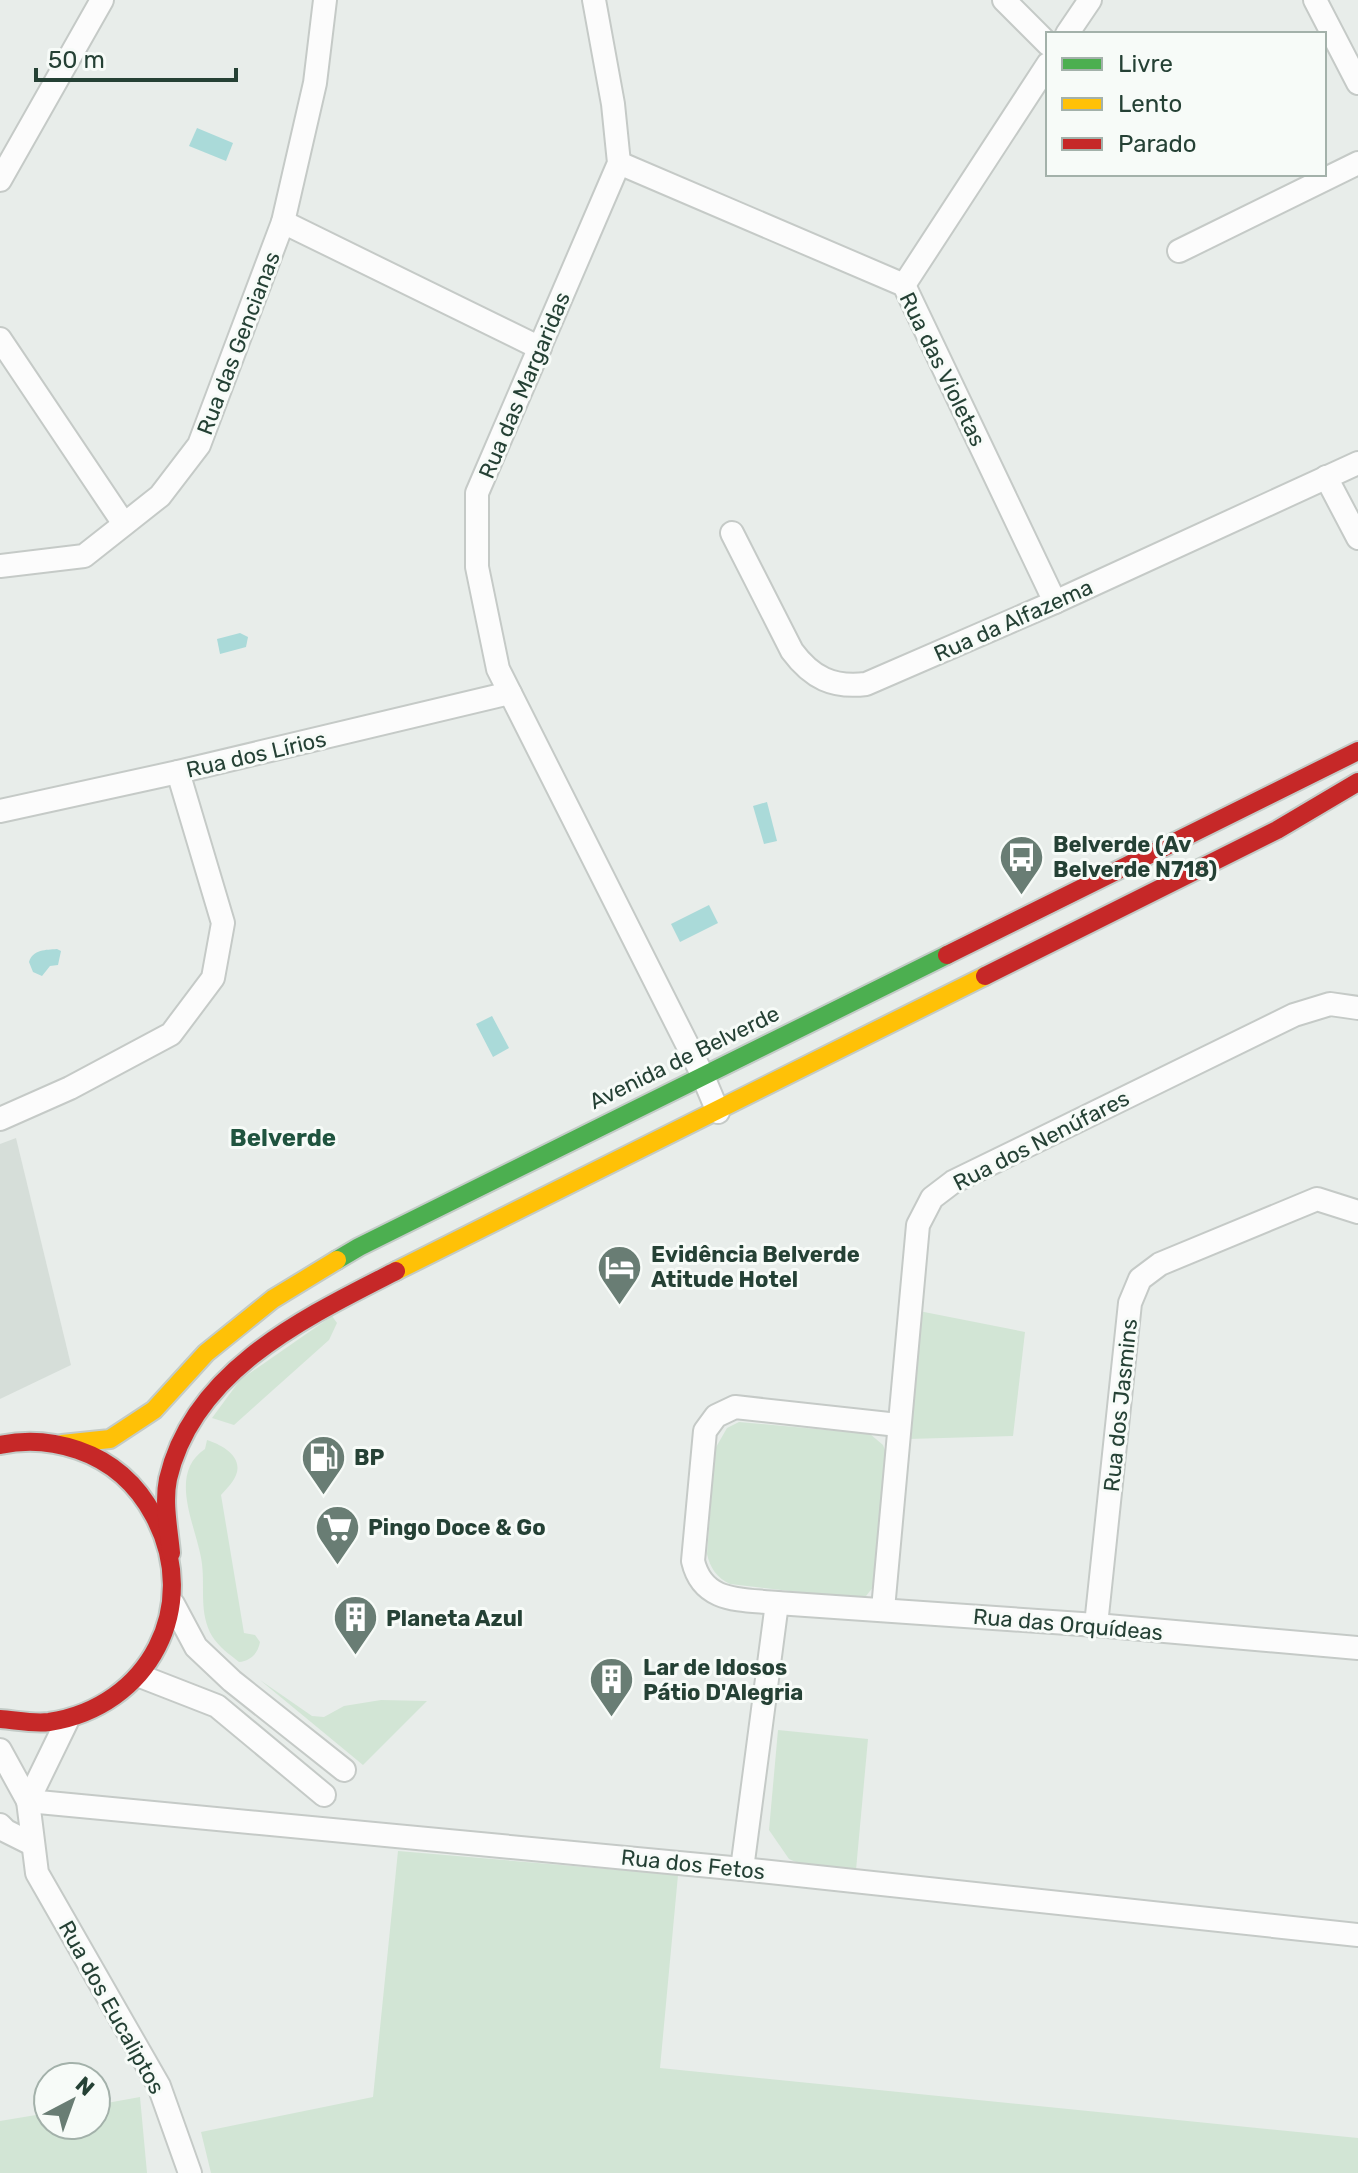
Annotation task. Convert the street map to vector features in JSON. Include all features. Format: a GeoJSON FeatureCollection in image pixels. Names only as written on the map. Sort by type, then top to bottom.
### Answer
{"type":"FeatureCollection","features":[{"type":"Feature","properties":{"kind":"main road","name":"Avenida de Belverde"},"geometry":{"type":"LineString","coordinates":[[62,1444],[110,1439],[154,1410],[206,1353],[239,1326],[273,1299],[359,1247],[702,1074],[1358,751]]}},
{"type":"Feature","properties":{"kind":"main road"},"geometry":{"type":"LineString","coordinates":[[0,1719],[23,1725],[67,1721],[107,1704],[140,1676],[162,1643],[173,1604],[175,1579],[167,1481],[191,1420],[230,1373],[284,1330],[346,1296],[1277,830],[1358,782]]}},
{"type":"Feature","properties":{"kind":"main road"},"geometry":{"type":"LineString","coordinates":[[0,1445],[34,1441],[62,1444],[100,1458],[133,1482],[157,1515],[171,1553]]}},
{"type":"Feature","properties":{"kind":"street"},"geometry":{"type":"LineString","coordinates":[[0,180],[102,0]]}},
{"type":"Feature","properties":{"kind":"street","name":"Rua das Gencianas"},"geometry":{"type":"LineString","coordinates":[[0,566],[84,556],[160,496],[199,445],[283,222],[315,83],[325,0]]}},
{"type":"Feature","properties":{"kind":"street","name":"Rua das Margaridas"},"geometry":{"type":"LineString","coordinates":[[594,0],[613,104],[619,163],[477,493],[477,567],[498,669],[702,1074],[718,1112]]}},
{"type":"Feature","properties":{"kind":"street"},"geometry":{"type":"LineString","coordinates":[[1004,0],[1046,42]]}},
{"type":"Feature","properties":{"kind":"street"},"geometry":{"type":"LineString","coordinates":[[1068,32],[1090,0]]}},
{"type":"Feature","properties":{"kind":"street"},"geometry":{"type":"LineString","coordinates":[[1315,0],[1358,83]]}},
{"type":"Feature","properties":{"kind":"street"},"geometry":{"type":"LineString","coordinates":[[904,285],[1046,67]]}},
{"type":"Feature","properties":{"kind":"street","name":"Rua das Violetas"},"geometry":{"type":"LineString","coordinates":[[619,163],[904,285],[1055,602]]}},
{"type":"Feature","properties":{"kind":"street"},"geometry":{"type":"LineString","coordinates":[[1179,251],[1358,163]]}},
{"type":"Feature","properties":{"kind":"street"},"geometry":{"type":"LineString","coordinates":[[283,222],[540,348]]}},
{"type":"Feature","properties":{"kind":"street"},"geometry":{"type":"LineString","coordinates":[[0,339],[124,524]]}},
{"type":"Feature","properties":{"kind":"street","name":"Rua da Alfazema"},"geometry":{"type":"LineString","coordinates":[[732,533],[792,651],[804,667],[837,685],[866,684],[1055,602],[1358,463]]}},
{"type":"Feature","properties":{"kind":"street"},"geometry":{"type":"LineString","coordinates":[[1326,477],[1358,538]]}},
{"type":"Feature","properties":{"kind":"street","name":"Rua dos Lírios"},"geometry":{"type":"LineString","coordinates":[[0,811],[510,693]]}},
{"type":"Feature","properties":{"kind":"street"},"geometry":{"type":"LineString","coordinates":[[0,1119],[70,1088],[171,1034],[213,978],[223,923],[178,772]]}},
{"type":"Feature","properties":{"kind":"street","name":"Rua dos Nenúfares"},"geometry":{"type":"LineString","coordinates":[[883,1609],[918,1225],[932,1198],[953,1182],[1294,1015],[1330,1004],[1358,1008]]}},
{"type":"Feature","properties":{"kind":"street","name":"Rua dos Jasmins"},"geometry":{"type":"LineString","coordinates":[[1096,1625],[1130,1303],[1140,1279],[1160,1264],[1317,1199],[1358,1212]]}},
{"type":"Feature","properties":{"kind":"street","name":"Rua das Orquídeas"},"geometry":{"type":"LineString","coordinates":[[898,1425],[735,1407],[725,1409],[705,1431],[694,1547],[696,1573],[713,1593],[777,1603],[1096,1625],[1358,1648]]}},
{"type":"Feature","properties":{"kind":"street"},"geometry":{"type":"LineString","coordinates":[[742,1869],[777,1603]]}},
{"type":"Feature","properties":{"kind":"street"},"geometry":{"type":"LineString","coordinates":[[173,1604],[196,1647],[232,1681],[344,1770]]}},
{"type":"Feature","properties":{"kind":"street"},"geometry":{"type":"LineString","coordinates":[[140,1676],[217,1706],[324,1795]]}},
{"type":"Feature","properties":{"kind":"street"},"geometry":{"type":"LineString","coordinates":[[28,1801],[67,1721]]}},
{"type":"Feature","properties":{"kind":"street"},"geometry":{"type":"LineString","coordinates":[[0,1750],[28,1801]]}},
{"type":"Feature","properties":{"kind":"street","name":"Rua dos Fetos"},"geometry":{"type":"LineString","coordinates":[[28,1801],[742,1869],[1358,1935]]}},
{"type":"Feature","properties":{"kind":"street","name":"Rua dos Eucaliptos"},"geometry":{"type":"LineString","coordinates":[[28,1801],[37,1873],[159,2086],[190,2173]]}},
{"type":"Feature","properties":{"kind":"street"},"geometry":{"type":"LineString","coordinates":[[0,1825],[32,1844]]}},
{"type":"Feature","properties":{"kind":"shaded area"},"geometry":{"type":"Polygon","coordinates":[[[16,1138],[71,1365],[0,1399],[0,1144],[16,1138]]]}},
{"type":"Feature","properties":{"kind":"green space"},"geometry":{"type":"Polygon","coordinates":[[[919,1311],[1025,1332],[1013,1436],[908,1439],[919,1311]]]}},
{"type":"Feature","properties":{"kind":"green space"},"geometry":{"type":"Polygon","coordinates":[[[332,1316],[337,1323],[329,1340],[234,1425],[212,1418],[240,1380],[332,1316]]]}},
{"type":"Feature","properties":{"kind":"green space"},"geometry":{"type":"Polygon","coordinates":[[[739,1422],[870,1434],[883,1445],[886,1453],[878,1581],[866,1596],[859,1599],[730,1584],[715,1572],[707,1554],[715,1449],[727,1428],[739,1422]]]}},
{"type":"Feature","properties":{"kind":"green space"},"geometry":{"type":"Polygon","coordinates":[[[207,1440],[233,1455],[237,1466],[234,1479],[221,1495],[244,1633],[255,1635],[260,1642],[253,1656],[239,1662],[218,1644],[208,1627],[202,1564],[187,1503],[188,1473],[194,1460],[205,1449],[207,1440]]]}},
{"type":"Feature","properties":{"kind":"green space"},"geometry":{"type":"Polygon","coordinates":[[[260,1680],[312,1716],[324,1717],[344,1706],[381,1700],[427,1701],[363,1765],[260,1680]]]}},
{"type":"Feature","properties":{"kind":"green space"},"geometry":{"type":"Polygon","coordinates":[[[778,1730],[868,1739],[856,1870],[798,1863],[789,1859],[769,1830],[778,1730]]]}},
{"type":"Feature","properties":{"kind":"green space"},"geometry":{"type":"Polygon","coordinates":[[[398,1851],[678,1875],[660,2068],[1358,2138],[1358,2173],[211,2173],[201,2132],[373,2097],[398,1851]]]}},
{"type":"Feature","properties":{"kind":"green space"},"geometry":{"type":"Polygon","coordinates":[[[140,2097],[147,2173],[0,2173],[0,2121],[32,2116],[32,2141],[112,2141],[112,2102],[140,2097]]]}},
{"type":"Feature","properties":{"kind":"water"},"geometry":{"type":"Polygon","coordinates":[[[197,128],[233,143],[226,161],[189,146],[197,128]]]}},
{"type":"Feature","properties":{"kind":"water"},"geometry":{"type":"Polygon","coordinates":[[[240,633],[248,637],[246,647],[220,654],[217,639],[240,633]]]}},
{"type":"Feature","properties":{"kind":"water"},"geometry":{"type":"Polygon","coordinates":[[[767,802],[777,841],[764,844],[753,806],[767,802]]]}},
{"type":"Feature","properties":{"kind":"water"},"geometry":{"type":"Polygon","coordinates":[[[709,905],[718,923],[680,942],[671,924],[709,905]]]}},
{"type":"Feature","properties":{"kind":"water"},"geometry":{"type":"Polygon","coordinates":[[[57,949],[61,951],[58,965],[50,966],[42,976],[33,972],[29,962],[34,955],[57,949]]]}},
{"type":"Feature","properties":{"kind":"water"},"geometry":{"type":"Polygon","coordinates":[[[492,1016],[509,1048],[493,1057],[476,1024],[492,1016]]]}},
{"type":"Feature","properties":{"kind":"traffic: fast"},"geometry":{"type":"LineString","coordinates":[[337,1260],[947,955]]}},
{"type":"Feature","properties":{"kind":"traffic: slow"},"geometry":{"type":"LineString","coordinates":[[396,1271],[985,976]]}},
{"type":"Feature","properties":{"kind":"traffic: slow"},"geometry":{"type":"LineString","coordinates":[[62,1444],[110,1439],[154,1410],[206,1353],[273,1299],[337,1260]]}},
{"type":"Feature","properties":{"kind":"traffic: jam"},"geometry":{"type":"LineString","coordinates":[[947,955],[1358,751]]}},
{"type":"Feature","properties":{"kind":"traffic: jam"},"geometry":{"type":"LineString","coordinates":[[985,976],[1277,830],[1358,782]]}},
{"type":"Feature","properties":{"kind":"traffic: jam"},"geometry":{"type":"LineString","coordinates":[[171,1553],[166,1507],[168,1479],[181,1441],[202,1407],[227,1377],[258,1351],[291,1328],[396,1271]]}},
{"type":"Feature","properties":{"kind":"traffic: jam"},"geometry":{"type":"LineString","coordinates":[[0,1445],[30,1442],[68,1447],[91,1455],[123,1476],[140,1494],[154,1516],[167,1550],[172,1584],[168,1617],[157,1647],[139,1674],[114,1696],[84,1713],[49,1722],[0,1719]]}},
{"type":"Feature","properties":{"kind":"place","name":"Belverde (Av Belverde N718)"},"geometry":{"type":"Point","coordinates":[1022,896]}},
{"type":"Feature","properties":{"kind":"place","name":"Evidência Belverde Atitude Hotel"},"geometry":{"type":"Point","coordinates":[620,1306]}},
{"type":"Feature","properties":{"kind":"place","name":"BP"},"geometry":{"type":"Point","coordinates":[323,1496]}},
{"type":"Feature","properties":{"kind":"place","name":"Pingo Doce & Go"},"geometry":{"type":"Point","coordinates":[337,1566]}},
{"type":"Feature","properties":{"kind":"place","name":"Planeta Azul"},"geometry":{"type":"Point","coordinates":[355,1657]}},
{"type":"Feature","properties":{"kind":"place","name":"Lar de Idosos Pátio D'Alegria"},"geometry":{"type":"Point","coordinates":[612,1719]}},
{"type":"Feature","properties":{"kind":"district","name":"Belverde"},"geometry":{"type":"Point","coordinates":[283,1138]}}]}
